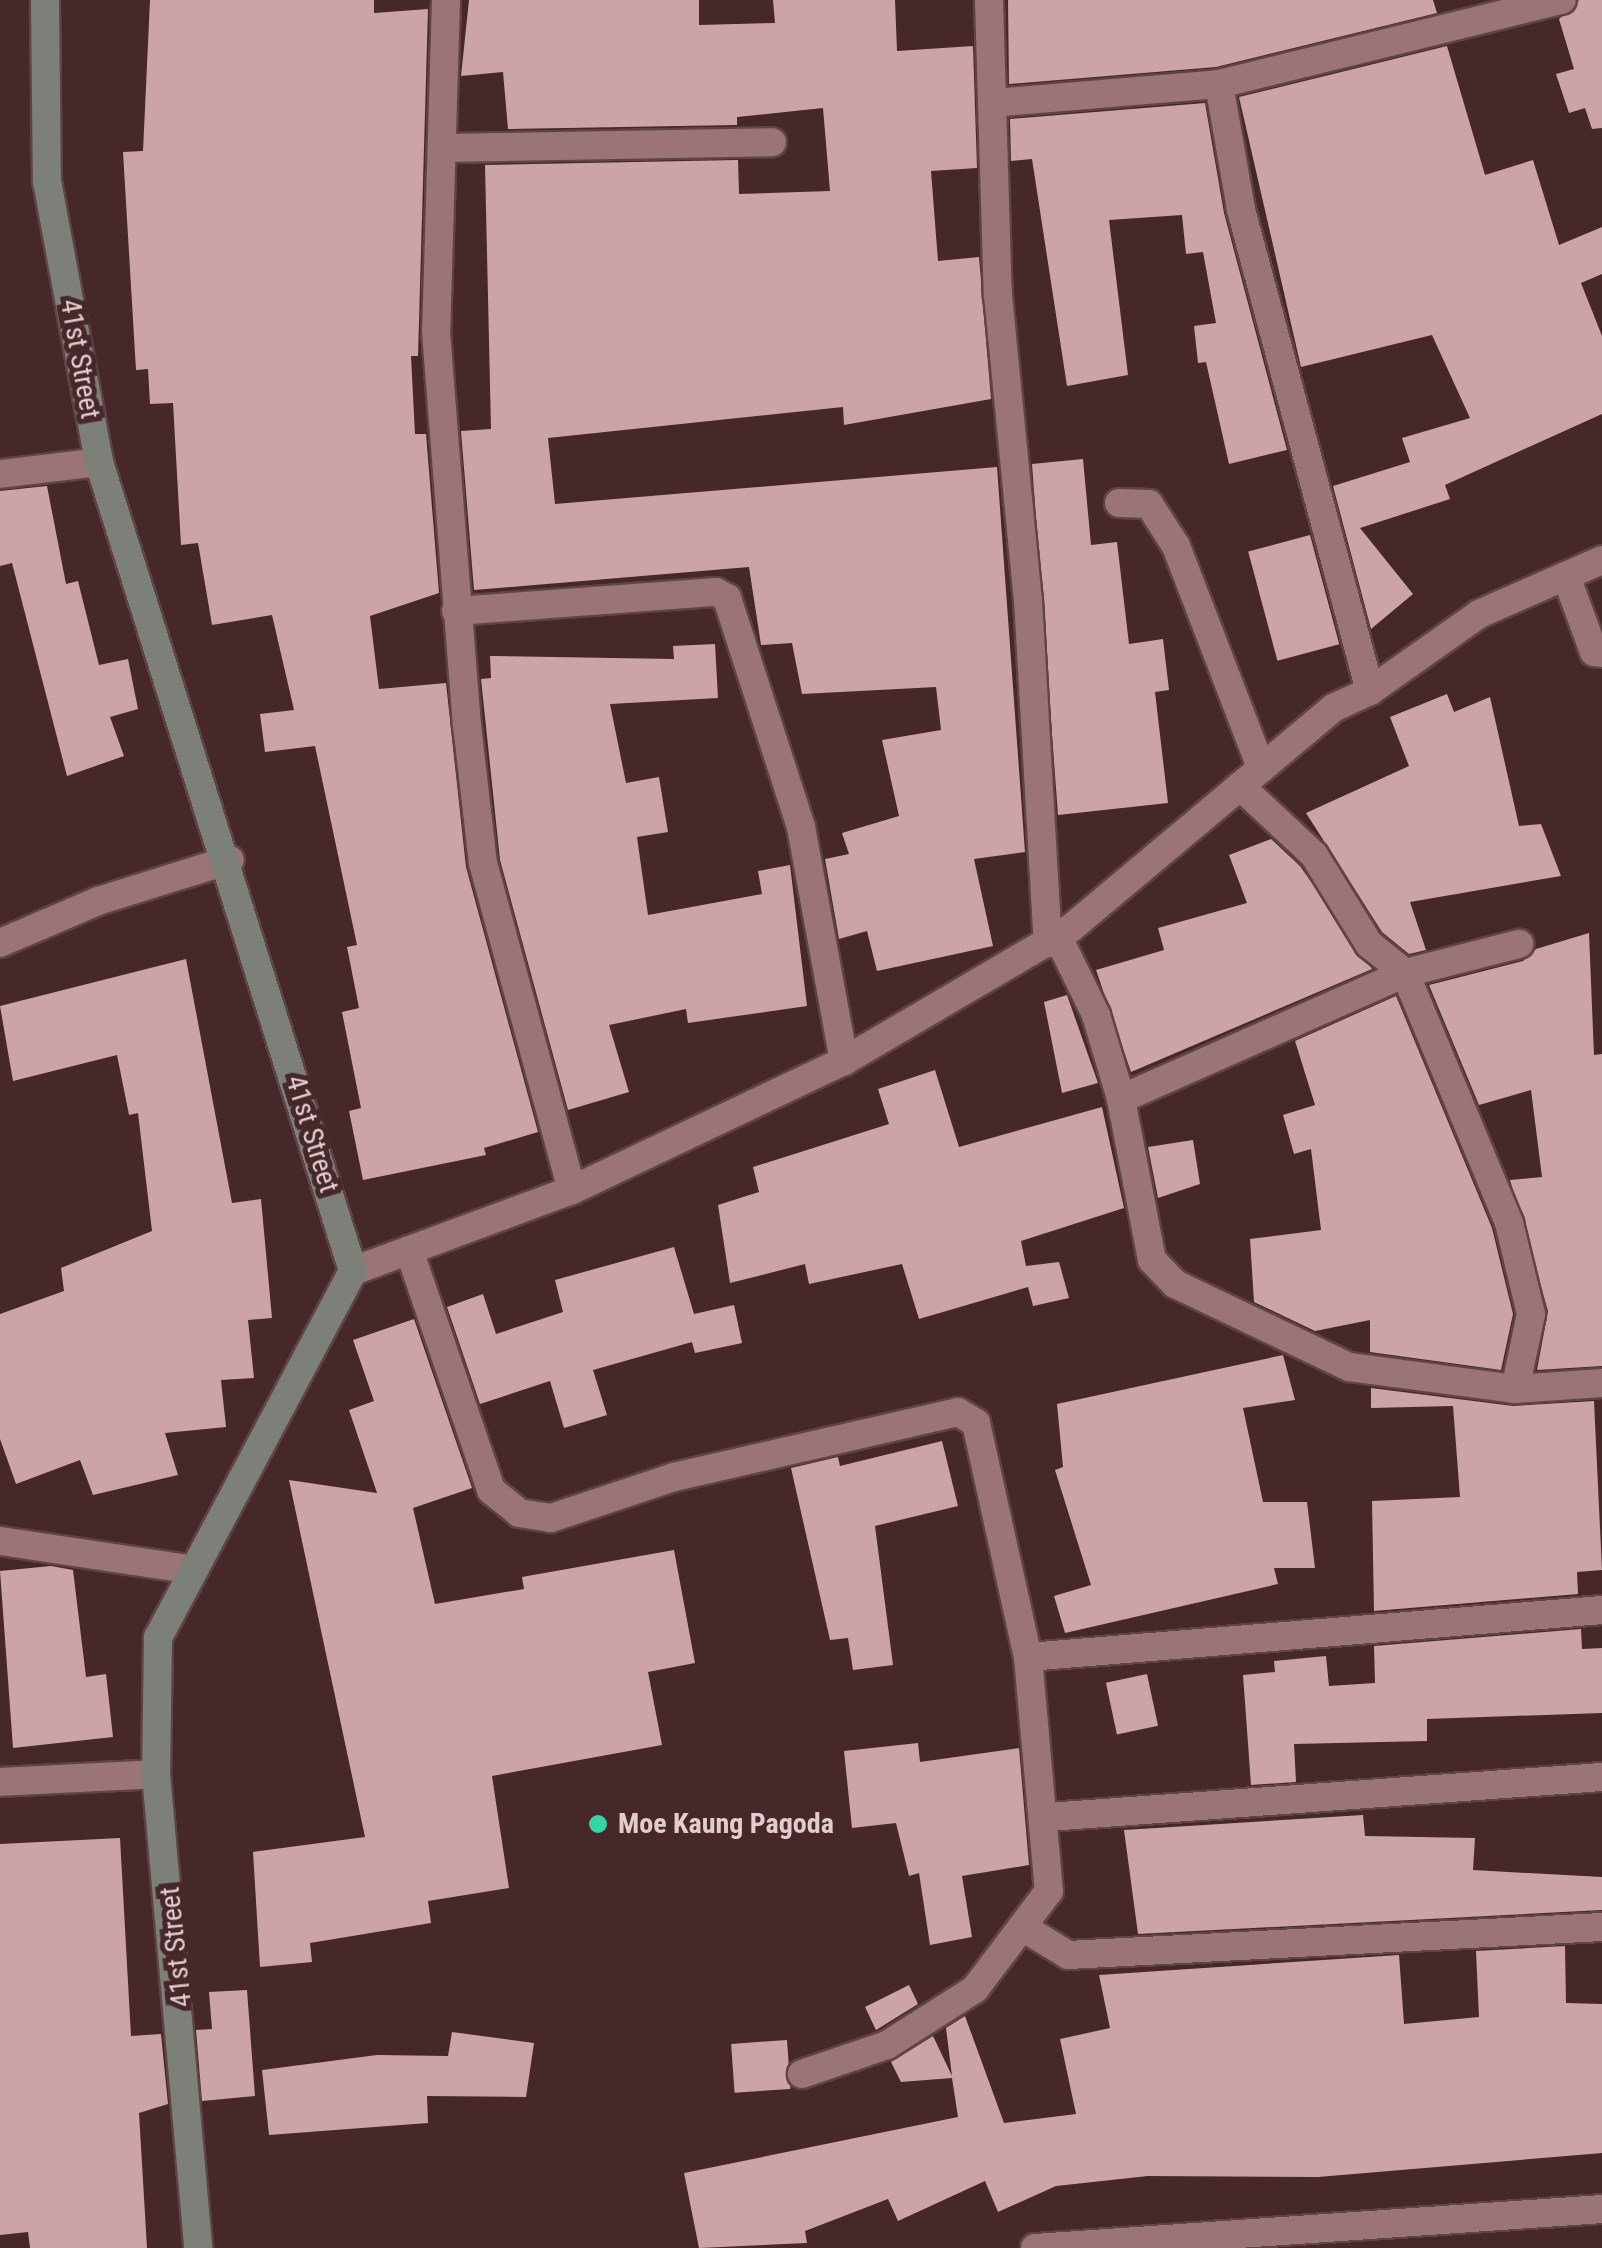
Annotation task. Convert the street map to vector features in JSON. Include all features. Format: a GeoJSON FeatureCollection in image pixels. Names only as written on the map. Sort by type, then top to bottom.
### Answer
{"type":"FeatureCollection","features":[{"type":"Feature","properties":{"kind":"main road","name":"41st Street"},"geometry":{"type":"LineString","coordinates":[[45,0],[47,180],[99,462],[230,860],[353,1271],[188,1570],[158,1637],[156,1774],[198,2248]]}},
{"type":"Feature","properties":{"kind":"street"},"geometry":{"type":"LineString","coordinates":[[446,0],[436,332],[456,611],[483,863],[572,1190]]}},
{"type":"Feature","properties":{"kind":"street"},"geometry":{"type":"LineString","coordinates":[[990,0],[998,296],[1028,600],[1053,940],[1096,1015],[1121,1099],[1152,1260],[1174,1284],[1349,1367],[1515,1388],[1602,1383]]}},
{"type":"Feature","properties":{"kind":"street"},"geometry":{"type":"LineString","coordinates":[[993,103],[1219,84],[1562,0]]}},
{"type":"Feature","properties":{"kind":"street"},"geometry":{"type":"LineString","coordinates":[[1219,84],[1241,209],[1370,692]]}},
{"type":"Feature","properties":{"kind":"street"},"geometry":{"type":"LineString","coordinates":[[444,148],[772,142]]}},
{"type":"Feature","properties":{"kind":"street"},"geometry":{"type":"LineString","coordinates":[[0,474],[99,462]]}},
{"type":"Feature","properties":{"kind":"street"},"geometry":{"type":"LineString","coordinates":[[1119,503],[1149,504],[1176,546],[1250,776],[1314,855],[1369,944],[1405,974],[1509,1223],[1531,1314],[1515,1388]]}},
{"type":"Feature","properties":{"kind":"street"},"geometry":{"type":"LineString","coordinates":[[353,1271],[572,1190],[844,1061],[1053,940],[1333,708],[1370,692],[1478,614],[1602,560]]}},
{"type":"Feature","properties":{"kind":"street"},"geometry":{"type":"LineString","coordinates":[[1566,576],[1594,652],[1602,653]]}},
{"type":"Feature","properties":{"kind":"street"},"geometry":{"type":"LineString","coordinates":[[456,611],[723,593],[800,827],[844,1061]]}},
{"type":"Feature","properties":{"kind":"street"},"geometry":{"type":"LineString","coordinates":[[0,943],[98,901],[230,860]]}},
{"type":"Feature","properties":{"kind":"street"},"geometry":{"type":"LineString","coordinates":[[1121,1099],[1405,974],[1519,944]]}},
{"type":"Feature","properties":{"kind":"street"},"geometry":{"type":"LineString","coordinates":[[409,1250],[491,1490],[520,1513],[551,1518],[674,1477],[968,1412],[1028,1657],[1048,1817],[1049,1891],[976,1989],[886,2045],[802,2074]]}},
{"type":"Feature","properties":{"kind":"street"},"geometry":{"type":"LineString","coordinates":[[0,1541],[188,1570]]}},
{"type":"Feature","properties":{"kind":"street"},"geometry":{"type":"LineString","coordinates":[[1028,1657],[1602,1610]]}},
{"type":"Feature","properties":{"kind":"street"},"geometry":{"type":"LineString","coordinates":[[0,1782],[156,1774]]}},
{"type":"Feature","properties":{"kind":"street"},"geometry":{"type":"LineString","coordinates":[[1048,1817],[1602,1777]]}},
{"type":"Feature","properties":{"kind":"street"},"geometry":{"type":"LineString","coordinates":[[1024,1928],[1068,1955],[1602,1928]]}},
{"type":"Feature","properties":{"kind":"street"},"geometry":{"type":"LineString","coordinates":[[1035,2248],[1602,2210]]}},
{"type":"Feature","properties":{"kind":"building"},"geometry":{"type":"Polygon","coordinates":[[[150,0],[374,0],[374,13],[428,9],[418,356],[411,356],[415,434],[426,434],[439,593],[370,616],[379,689],[446,683],[466,867],[538,1132],[484,1148],[486,1155],[363,1180],[349,1111],[361,1108],[342,1012],[359,1008],[347,947],[357,945],[315,746],[265,752],[260,714],[294,710],[272,615],[212,625],[198,543],[181,545],[173,403],[150,404],[148,369],[136,370],[123,152],[143,151],[150,0]]]}},
{"type":"Feature","properties":{"kind":"building"},"geometry":{"type":"Polygon","coordinates":[[[469,0],[699,0],[699,25],[775,23],[773,0],[895,0],[897,51],[973,46],[977,168],[931,171],[938,261],[979,257],[991,399],[844,425],[843,407],[548,438],[555,504],[997,467],[1025,852],[974,859],[993,946],[877,971],[867,931],[839,939],[825,859],[849,854],[842,833],[899,816],[882,740],[941,730],[936,687],[802,694],[792,643],[761,645],[749,567],[474,590],[461,431],[491,429],[485,165],[738,160],[739,194],[830,191],[823,108],[737,117],[737,125],[508,129],[503,72],[461,76],[469,0]]]}},
{"type":"Feature","properties":{"kind":"building"},"geometry":{"type":"Polygon","coordinates":[[[1008,0],[1433,0],[1437,13],[1216,67],[1009,84],[1008,0]]]}},
{"type":"Feature","properties":{"kind":"building"},"geometry":{"type":"Polygon","coordinates":[[[1579,0],[1602,0],[1602,128],[1592,129],[1585,108],[1569,113],[1556,74],[1574,69],[1559,19],[1579,0]]]}},
{"type":"Feature","properties":{"kind":"building"},"geometry":{"type":"Polygon","coordinates":[[[1447,46],[1485,175],[1533,160],[1559,245],[1602,227],[1602,274],[1581,283],[1602,336],[1602,414],[1445,485],[1450,499],[1360,528],[1413,594],[1371,629],[1333,486],[1410,462],[1402,438],[1470,418],[1432,335],[1301,367],[1239,97],[1447,46]]]}},
{"type":"Feature","properties":{"kind":"building"},"geometry":{"type":"Polygon","coordinates":[[[1205,103],[1224,213],[1287,450],[1229,464],[1206,362],[1198,363],[1194,326],[1216,323],[1203,252],[1186,254],[1182,215],[1109,220],[1128,375],[1067,386],[1032,159],[1011,161],[1010,119],[1205,103]]]}},
{"type":"Feature","properties":{"kind":"building"},"geometry":{"type":"Polygon","coordinates":[[[1083,459],[1091,545],[1117,542],[1129,644],[1163,639],[1169,690],[1155,692],[1168,803],[1058,815],[1032,464],[1083,459]]]}},
{"type":"Feature","properties":{"kind":"building"},"geometry":{"type":"Polygon","coordinates":[[[47,486],[66,584],[78,581],[99,665],[128,659],[138,709],[110,717],[124,756],[67,776],[12,563],[0,566],[0,491],[47,486]]]}},
{"type":"Feature","properties":{"kind":"building"},"geometry":{"type":"Polygon","coordinates":[[[1310,535],[1339,644],[1277,661],[1248,552],[1310,535]]]}},
{"type":"Feature","properties":{"kind":"building"},"geometry":{"type":"Polygon","coordinates":[[[715,644],[718,698],[610,704],[626,783],[659,777],[668,832],[637,837],[648,915],[762,894],[758,871],[790,865],[807,1006],[688,1023],[686,1009],[609,1025],[629,1092],[568,1110],[500,860],[481,679],[491,678],[490,656],[674,659],[673,646],[715,644]]]}},
{"type":"Feature","properties":{"kind":"building"},"geometry":{"type":"Polygon","coordinates":[[[1447,694],[1454,712],[1490,697],[1519,826],[1541,824],[1561,876],[1410,902],[1426,950],[1409,954],[1382,932],[1306,813],[1409,766],[1390,717],[1447,694]]]}},
{"type":"Feature","properties":{"kind":"building"},"geometry":{"type":"Polygon","coordinates":[[[1271,839],[1300,866],[1372,969],[1131,1072],[1096,970],[1164,950],[1158,928],[1247,903],[1229,855],[1271,839]]]}},
{"type":"Feature","properties":{"kind":"building"},"geometry":{"type":"Polygon","coordinates":[[[1589,933],[1594,1055],[1602,1054],[1602,1366],[1537,1370],[1548,1311],[1510,1180],[1542,1177],[1531,1090],[1479,1105],[1429,985],[1523,961],[1536,949],[1589,933]]]}},
{"type":"Feature","properties":{"kind":"building"},"geometry":{"type":"Polygon","coordinates":[[[186,959],[232,1203],[261,1199],[272,1318],[248,1320],[254,1378],[221,1380],[226,1427],[165,1433],[178,1475],[93,1495],[80,1460],[16,1484],[0,1439],[0,1314],[64,1291],[61,1268],[152,1231],[138,1113],[129,1115],[117,1055],[13,1081],[0,1006],[186,959]]]}},
{"type":"Feature","properties":{"kind":"building"},"geometry":{"type":"Polygon","coordinates":[[[1067,995],[1098,1083],[1062,1093],[1044,1002],[1067,995]]]}},
{"type":"Feature","properties":{"kind":"building"},"geometry":{"type":"Polygon","coordinates":[[[1396,996],[1492,1228],[1513,1314],[1501,1370],[1370,1352],[1370,1320],[1315,1331],[1254,1302],[1250,1239],[1321,1230],[1311,1149],[1294,1154],[1283,1115],[1315,1105],[1295,1041],[1396,996]]]}},
{"type":"Feature","properties":{"kind":"building"},"geometry":{"type":"Polygon","coordinates":[[[935,1070],[959,1147],[1102,1107],[1124,1208],[1021,1241],[1026,1266],[1059,1262],[1069,1298],[1033,1306],[1028,1287],[919,1319],[902,1264],[809,1284],[805,1264],[730,1283],[718,1205],[759,1192],[753,1167],[889,1124],[878,1089],[935,1070]]]}},
{"type":"Feature","properties":{"kind":"building"},"geometry":{"type":"Polygon","coordinates":[[[1193,1140],[1200,1184],[1158,1198],[1148,1147],[1193,1140]]]}},
{"type":"Feature","properties":{"kind":"building"},"geometry":{"type":"Polygon","coordinates":[[[674,1247],[694,1314],[734,1305],[742,1343],[695,1353],[692,1342],[593,1370],[607,1415],[564,1428],[550,1381],[480,1404],[447,1307],[483,1294],[496,1334],[563,1312],[555,1280],[674,1247]]]}},
{"type":"Feature","properties":{"kind":"building"},"geometry":{"type":"Polygon","coordinates":[[[414,1319],[472,1488],[413,1508],[435,1604],[524,1589],[522,1577],[674,1550],[695,1663],[648,1672],[662,1745],[492,1776],[509,1888],[428,1901],[431,1923],[310,1943],[312,1962],[260,1967],[253,1852],[365,1837],[289,1480],[377,1493],[349,1410],[374,1401],[353,1340],[414,1319]]]}},
{"type":"Feature","properties":{"kind":"building"},"geometry":{"type":"Polygon","coordinates":[[[1283,1355],[1295,1400],[1243,1408],[1263,1502],[1307,1502],[1315,1568],[1274,1568],[1278,1584],[1065,1633],[1054,1596],[1091,1585],[1055,1470],[1063,1467],[1057,1404],[1283,1355]]]}},
{"type":"Feature","properties":{"kind":"building"},"geometry":{"type":"Polygon","coordinates":[[[1371,1388],[1513,1406],[1594,1401],[1602,1570],[1577,1572],[1578,1594],[1374,1611],[1372,1501],[1460,1497],[1453,1406],[1371,1408],[1371,1388]]]}},
{"type":"Feature","properties":{"kind":"building"},"geometry":{"type":"Polygon","coordinates":[[[942,1441],[958,1506],[875,1526],[893,1665],[853,1670],[848,1638],[830,1640],[791,1468],[838,1457],[840,1466],[942,1441]]]}},
{"type":"Feature","properties":{"kind":"building"},"geometry":{"type":"Polygon","coordinates":[[[51,1566],[73,1570],[86,1677],[106,1674],[113,1737],[13,1748],[0,1571],[51,1566]]]}},
{"type":"Feature","properties":{"kind":"building"},"geometry":{"type":"Polygon","coordinates":[[[1581,1629],[1582,1649],[1602,1648],[1602,1713],[1427,1719],[1427,1741],[1294,1744],[1296,1782],[1251,1785],[1243,1675],[1275,1672],[1274,1661],[1326,1656],[1329,1686],[1375,1683],[1374,1646],[1581,1629]]]}},
{"type":"Feature","properties":{"kind":"building"},"geometry":{"type":"Polygon","coordinates":[[[1147,1674],[1158,1726],[1117,1735],[1106,1683],[1147,1674]]]}},
{"type":"Feature","properties":{"kind":"building"},"geometry":{"type":"Polygon","coordinates":[[[918,1743],[920,1762],[1019,1748],[1029,1865],[962,1876],[972,1937],[930,1945],[919,1873],[909,1876],[896,1823],[852,1828],[844,1751],[918,1743]]]}},
{"type":"Feature","properties":{"kind":"building"},"geometry":{"type":"Polygon","coordinates":[[[1363,1815],[1365,1836],[1475,1838],[1473,1870],[1602,1877],[1602,1910],[1138,1934],[1124,1830],[1363,1815]]]}},
{"type":"Feature","properties":{"kind":"building"},"geometry":{"type":"Polygon","coordinates":[[[120,1838],[131,2036],[161,2034],[168,2104],[139,2113],[147,2248],[30,2248],[28,2232],[0,2235],[0,1844],[120,1838]]]}},
{"type":"Feature","properties":{"kind":"building"},"geometry":{"type":"Polygon","coordinates":[[[1565,1946],[1566,2003],[1602,2004],[1602,2153],[1318,2177],[1148,2176],[1056,2186],[998,2212],[985,2181],[898,2221],[888,2199],[805,2231],[807,2243],[699,2248],[684,2173],[958,2117],[952,2078],[901,2082],[891,2062],[933,2036],[952,2076],[946,2028],[965,2016],[1004,2123],[1076,2114],[1060,2039],[1110,2028],[1099,1975],[1399,1955],[1404,2024],[1479,2017],[1476,1951],[1565,1946]]]}},
{"type":"Feature","properties":{"kind":"building"},"geometry":{"type":"Polygon","coordinates":[[[909,1985],[918,2004],[876,2030],[865,2007],[909,1985]]]}},
{"type":"Feature","properties":{"kind":"building"},"geometry":{"type":"Polygon","coordinates":[[[247,1990],[255,2096],[202,2101],[196,2030],[212,2029],[209,1992],[247,1990]]]}},
{"type":"Feature","properties":{"kind":"building"},"geometry":{"type":"Polygon","coordinates":[[[452,2032],[534,2043],[526,2097],[427,2096],[428,2123],[269,2135],[262,2070],[377,2055],[448,2056],[452,2032]]]}},
{"type":"Feature","properties":{"kind":"building"},"geometry":{"type":"Polygon","coordinates":[[[787,2040],[790,2089],[735,2093],[731,2044],[787,2040]]]}},
{"type":"Feature","properties":{"kind":"place","name":"Moe Kaung Pagoda"},"geometry":{"type":"Point","coordinates":[598,1824]}}]}
